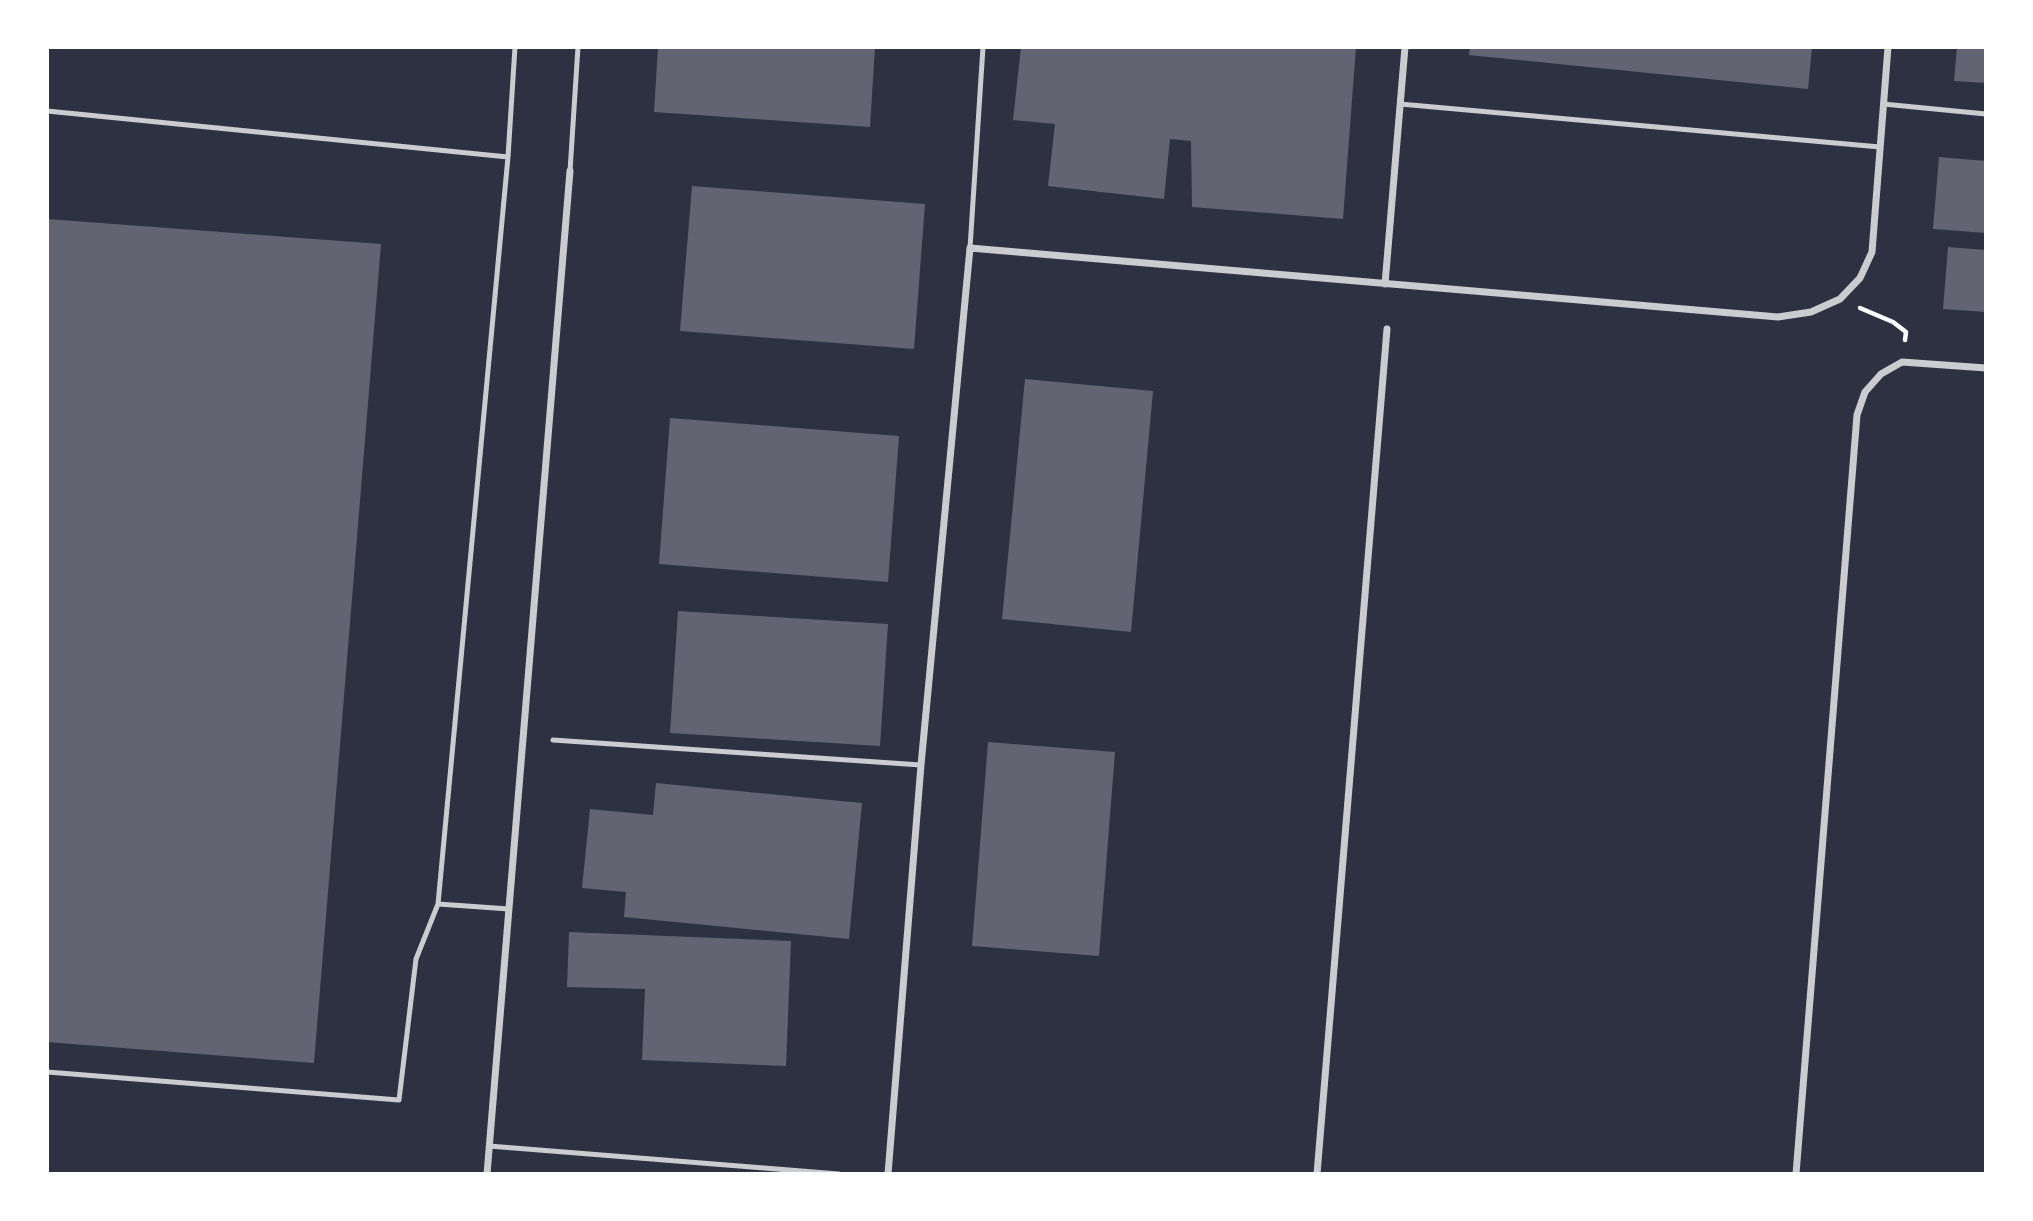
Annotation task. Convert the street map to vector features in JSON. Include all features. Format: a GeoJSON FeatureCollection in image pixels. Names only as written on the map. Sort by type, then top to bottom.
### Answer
{"type":"FeatureCollection","features":[{"type":"Feature","properties":{"kind":"street"},"geometry":{"type":"LineString","coordinates":[[1385,284],[1405,47]]}},
{"type":"Feature","properties":{"kind":"street"},"geometry":{"type":"LineString","coordinates":[[888,1174],[921,765],[970,248],[1778,317],[1811,312],[1840,299],[1860,278],[1872,252],[1888,47]]}},
{"type":"Feature","properties":{"kind":"street"},"geometry":{"type":"LineString","coordinates":[[487,1174],[570,171]]}},
{"type":"Feature","properties":{"kind":"street"},"geometry":{"type":"LineString","coordinates":[[1317,1174],[1387,329]]}},
{"type":"Feature","properties":{"kind":"street"},"geometry":{"type":"LineString","coordinates":[[1796,1174],[1857,415],[1865,392],[1881,374],[1902,362],[1986,368]]}},
{"type":"Feature","properties":{"kind":"lane"},"geometry":{"type":"LineString","coordinates":[[47,1072],[399,1100],[416,959],[438,904],[508,157],[515,47]]}},
{"type":"Feature","properties":{"kind":"lane"},"geometry":{"type":"LineString","coordinates":[[570,171],[578,47]]}},
{"type":"Feature","properties":{"kind":"lane"},"geometry":{"type":"LineString","coordinates":[[970,248],[983,47]]}},
{"type":"Feature","properties":{"kind":"lane"},"geometry":{"type":"LineString","coordinates":[[1400,104],[1880,147]]}},
{"type":"Feature","properties":{"kind":"lane"},"geometry":{"type":"LineString","coordinates":[[1884,104],[1986,114]]}},
{"type":"Feature","properties":{"kind":"lane"},"geometry":{"type":"LineString","coordinates":[[47,111],[508,157]]}},
{"type":"Feature","properties":{"kind":"lane"},"geometry":{"type":"LineString","coordinates":[[553,740],[921,765]]}},
{"type":"Feature","properties":{"kind":"lane"},"geometry":{"type":"LineString","coordinates":[[438,904],[509,909]]}},
{"type":"Feature","properties":{"kind":"lane"},"geometry":{"type":"LineString","coordinates":[[489,1146],[839,1174]]}},
{"type":"Feature","properties":{"kind":"path"},"geometry":{"type":"LineString","coordinates":[[1840,299],[1893,322],[1906,332],[1902,362]]}},
{"type":"Feature","properties":{"kind":"building"},"geometry":{"type":"Polygon","coordinates":[[[658,47],[875,47],[870,127],[654,112],[658,47]]]}},
{"type":"Feature","properties":{"kind":"building"},"geometry":{"type":"Polygon","coordinates":[[[1021,47],[1356,47],[1343,219],[1192,207],[1191,141],[1170,139],[1164,199],[1048,186],[1055,124],[1013,120],[1021,47]]]}},
{"type":"Feature","properties":{"kind":"building"},"geometry":{"type":"Polygon","coordinates":[[[1470,47],[1812,47],[1808,89],[1469,55],[1470,47]]]}},
{"type":"Feature","properties":{"kind":"building"},"geometry":{"type":"Polygon","coordinates":[[[1957,47],[1986,47],[1986,83],[1954,81],[1957,47]]]}},
{"type":"Feature","properties":{"kind":"building"},"geometry":{"type":"Polygon","coordinates":[[[1939,157],[1986,161],[1986,233],[1933,229],[1939,157]]]}},
{"type":"Feature","properties":{"kind":"building"},"geometry":{"type":"Polygon","coordinates":[[[692,186],[925,204],[914,349],[680,331],[692,186]]]}},
{"type":"Feature","properties":{"kind":"building"},"geometry":{"type":"Polygon","coordinates":[[[47,219],[381,244],[314,1063],[47,1042],[47,219]]]}},
{"type":"Feature","properties":{"kind":"building"},"geometry":{"type":"Polygon","coordinates":[[[1948,247],[1986,250],[1986,312],[1943,309],[1948,247]]]}},
{"type":"Feature","properties":{"kind":"building"},"geometry":{"type":"Polygon","coordinates":[[[1025,379],[1153,391],[1131,632],[1002,619],[1025,379]]]}},
{"type":"Feature","properties":{"kind":"building"},"geometry":{"type":"Polygon","coordinates":[[[670,418],[899,436],[888,582],[659,564],[670,418]]]}},
{"type":"Feature","properties":{"kind":"building"},"geometry":{"type":"Polygon","coordinates":[[[678,611],[888,624],[880,746],[670,733],[678,611]]]}},
{"type":"Feature","properties":{"kind":"building"},"geometry":{"type":"Polygon","coordinates":[[[988,742],[1115,752],[1099,956],[972,946],[988,742]]]}},
{"type":"Feature","properties":{"kind":"building"},"geometry":{"type":"Polygon","coordinates":[[[656,783],[862,803],[849,939],[624,917],[626,892],[582,888],[590,809],[653,815],[656,783]]]}},
{"type":"Feature","properties":{"kind":"building"},"geometry":{"type":"Polygon","coordinates":[[[569,932],[791,941],[786,1066],[642,1060],[645,989],[567,987],[569,932]]]}}]}
